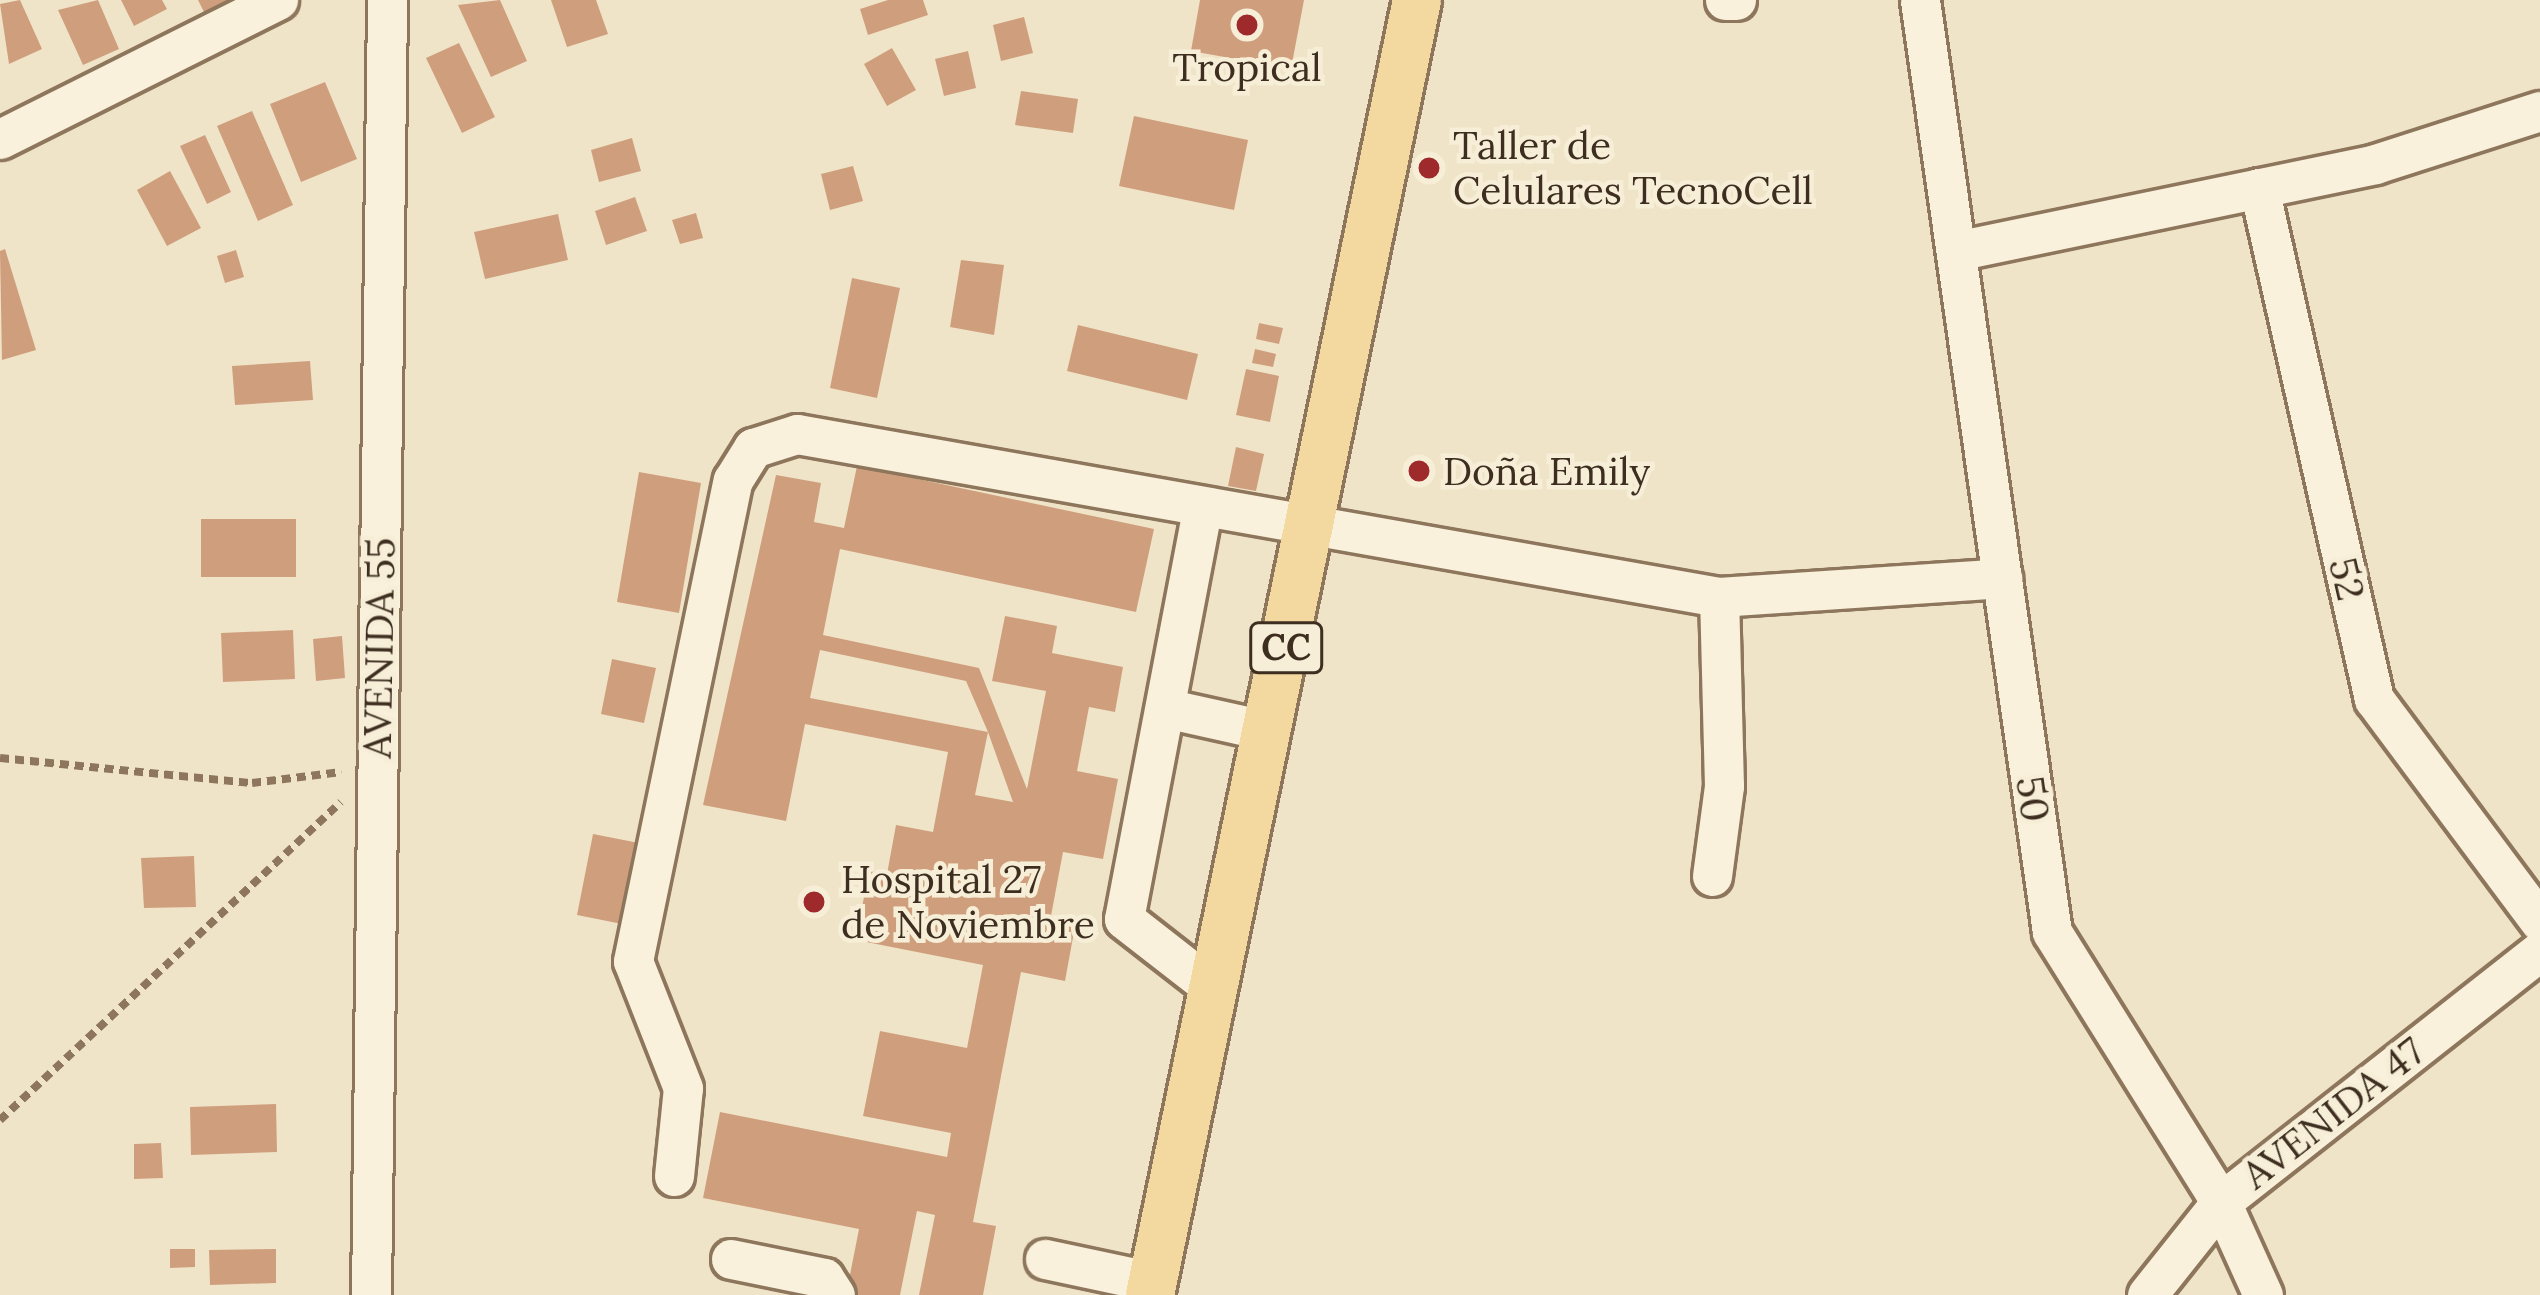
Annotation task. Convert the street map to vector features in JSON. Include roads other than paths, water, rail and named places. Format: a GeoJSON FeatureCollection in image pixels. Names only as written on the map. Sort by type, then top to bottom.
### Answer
{"type":"FeatureCollection","features":[{"type":"Feature","properties":{"kind":"main road","name":"CC"},"geometry":{"type":"LineString","coordinates":[[1151,1289],[1417,0]]}},
{"type":"Feature","properties":{"kind":"street"},"geometry":{"type":"LineString","coordinates":[[0,139],[278,0]]}},
{"type":"Feature","properties":{"kind":"street","name":"AVENIDA 55"},"geometry":{"type":"LineString","coordinates":[[370,1295],[387,0]]}},
{"type":"Feature","properties":{"kind":"street"},"geometry":{"type":"LineString","coordinates":[[1725,0],[1736,0]]}},
{"type":"Feature","properties":{"kind":"street","name":"50"},"geometry":{"type":"LineString","coordinates":[[1920,0],[1961,250],[2052,932],[2221,1202],[2264,1295]]}},
{"type":"Feature","properties":{"kind":"street"},"geometry":{"type":"LineString","coordinates":[[1961,250],[2259,188],[2540,111]]}},
{"type":"Feature","properties":{"kind":"street","name":"52"},"geometry":{"type":"LineString","coordinates":[[2259,188],[2374,699],[2540,922]]}},
{"type":"Feature","properties":{"kind":"street"},"geometry":{"type":"LineString","coordinates":[[674,1176],[683,1088],[633,961],[733,480],[753,448],[797,434],[1311,530],[1719,597],[2002,578]]}},
{"type":"Feature","properties":{"kind":"street"},"geometry":{"type":"LineString","coordinates":[[1202,510],[1124,919],[1214,989]]}},
{"type":"Feature","properties":{"kind":"street"},"geometry":{"type":"LineString","coordinates":[[1712,876],[1724,786],[1719,597]]}},
{"type":"Feature","properties":{"kind":"street"},"geometry":{"type":"LineString","coordinates":[[1165,708],[1268,731]]}},
{"type":"Feature","properties":{"kind":"street","name":"AVENIDA 47"},"geometry":{"type":"LineString","coordinates":[[2147,1295],[2221,1202],[2540,951]]}},
{"type":"Feature","properties":{"kind":"street"},"geometry":{"type":"LineString","coordinates":[[730,1259],[824,1278],[836,1295]]}},
{"type":"Feature","properties":{"kind":"street"},"geometry":{"type":"LineString","coordinates":[[1046,1259],[1151,1289]]}},
{"type":"Feature","properties":{"kind":"place","name":"Tropical"},"geometry":{"type":"Point","coordinates":[1247,25]}},
{"type":"Feature","properties":{"kind":"place","name":"Taller de Celulares TecnoCell"},"geometry":{"type":"Point","coordinates":[1429,168]}},
{"type":"Feature","properties":{"kind":"place","name":"Doña Emily"},"geometry":{"type":"Point","coordinates":[1419,471]}},
{"type":"Feature","properties":{"kind":"place","name":"Hospital 27 de Noviembre"},"geometry":{"type":"Point","coordinates":[814,902]}}]}
